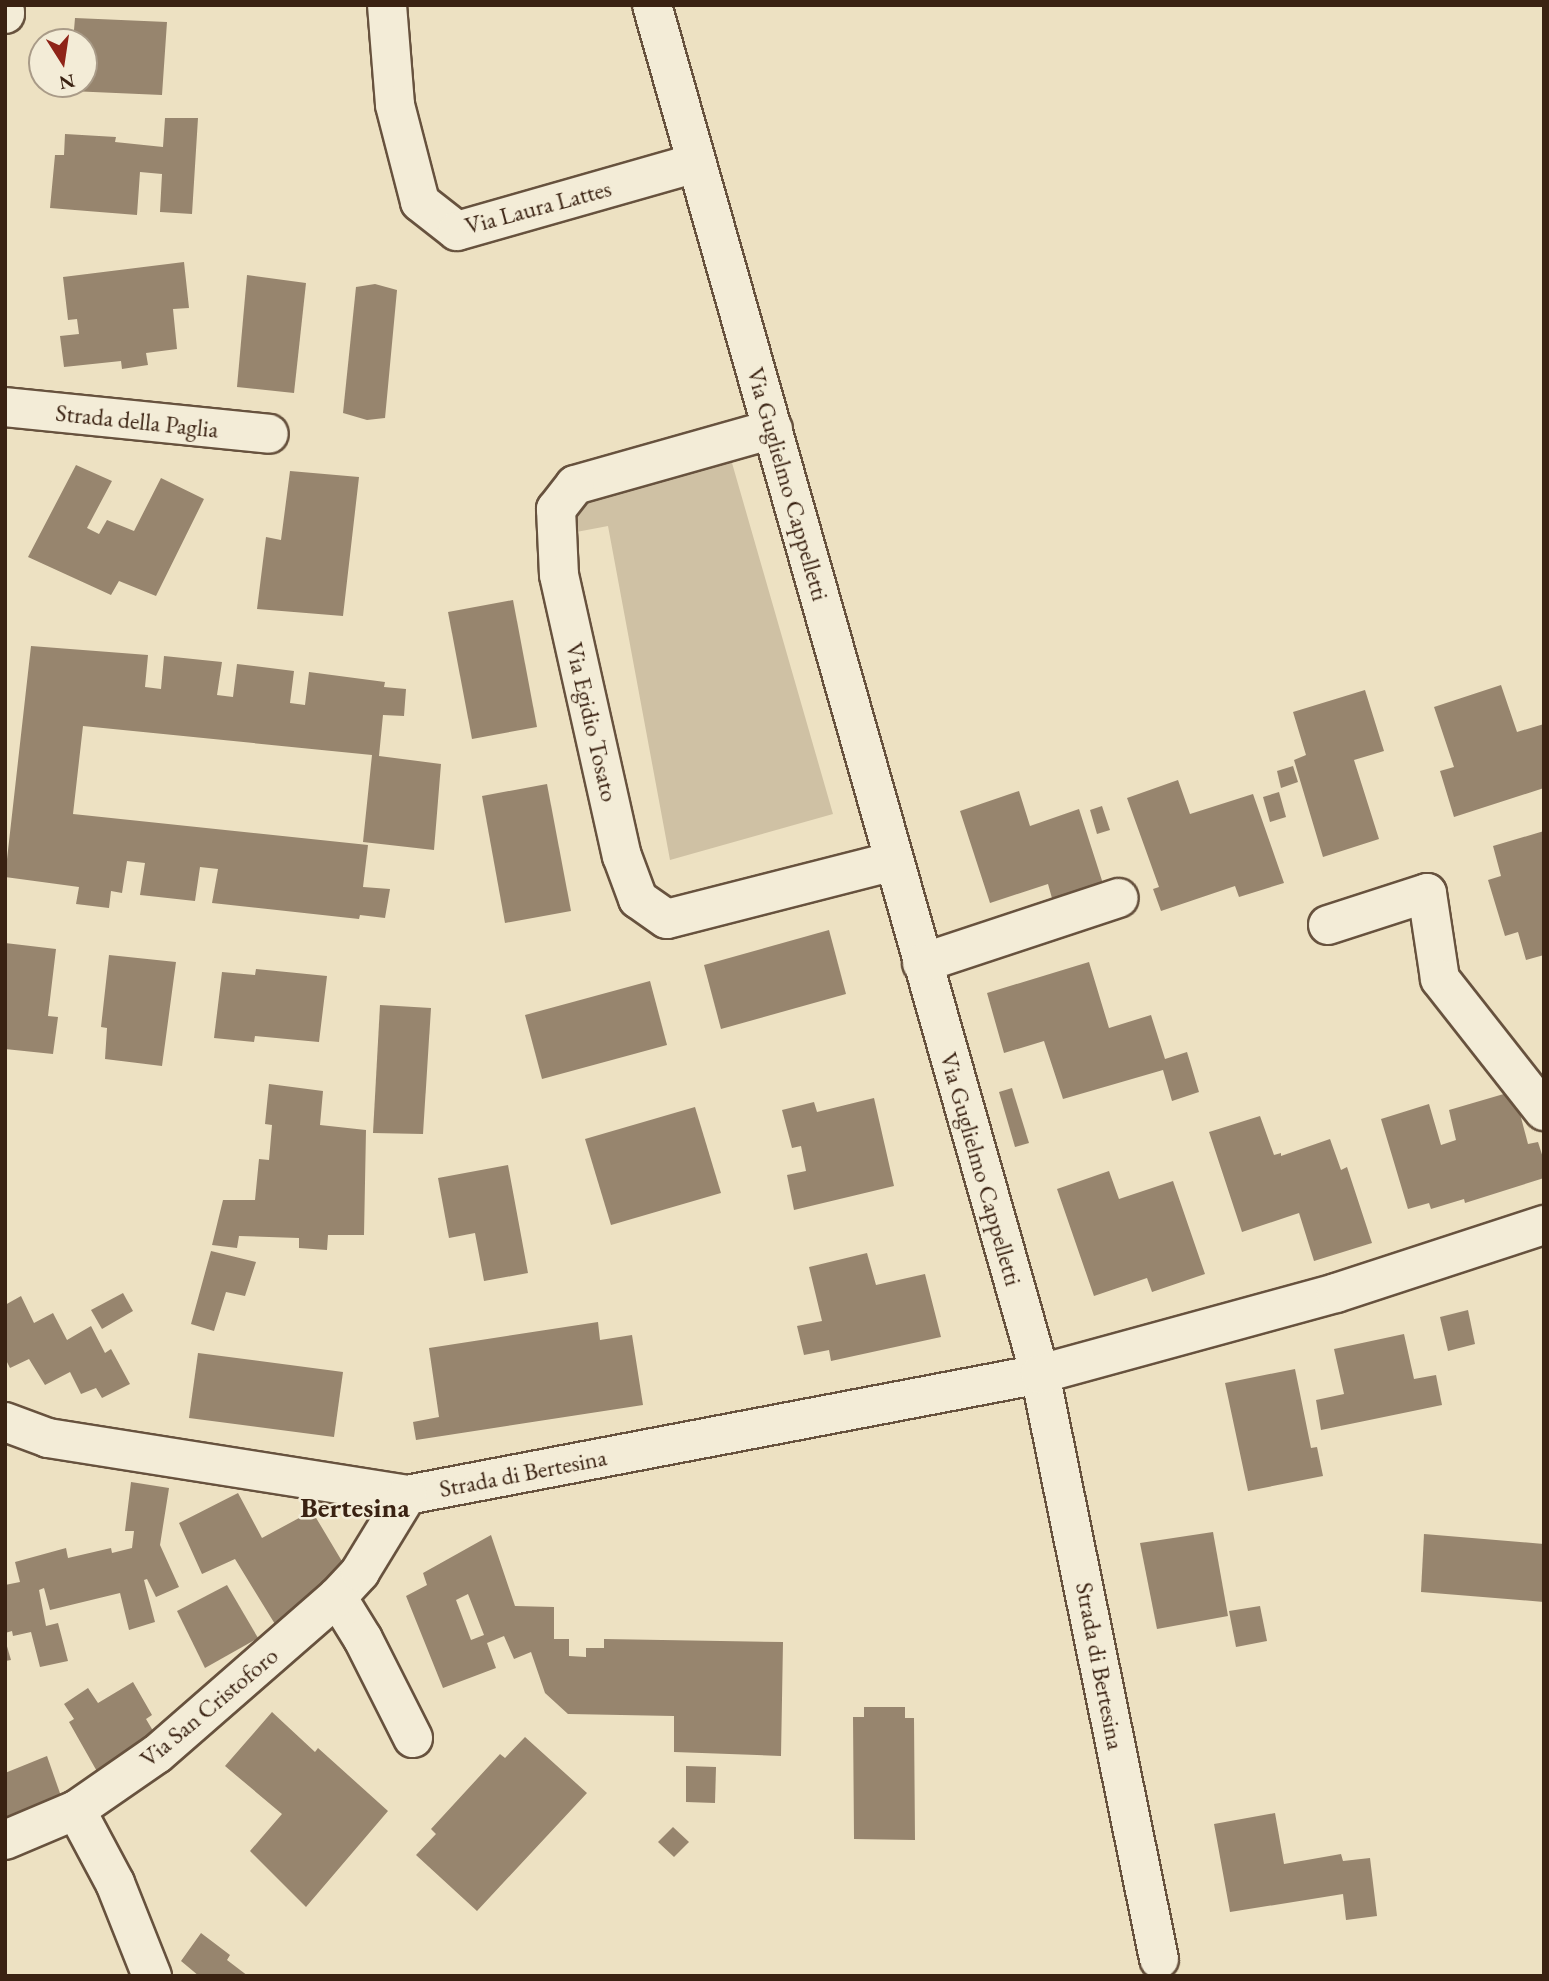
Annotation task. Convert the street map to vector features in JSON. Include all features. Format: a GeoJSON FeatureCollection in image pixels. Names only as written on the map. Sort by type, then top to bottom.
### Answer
{"type":"FeatureCollection","features":[{"type":"Feature","properties":{"kind":"street","name":"Via Laura Lattes"},"geometry":{"type":"LineString","coordinates":[[387,5],[395,105],[420,202],[457,232],[696,163]]}},
{"type":"Feature","properties":{"kind":"street","name":"Via Guglielmo Cappelletti"},"geometry":{"type":"LineString","coordinates":[[652,5],[1040,1374]]}},
{"type":"Feature","properties":{"kind":"street","name":"Strada della Paglia"},"geometry":{"type":"LineString","coordinates":[[5,407],[269,434]]}},
{"type":"Feature","properties":{"kind":"street","name":"Via Egidio Tosato"},"geometry":{"type":"LineString","coordinates":[[773,429],[575,485],[556,509],[558,575],[622,856],[638,899],[667,919],[894,861]]}},
{"type":"Feature","properties":{"kind":"street"},"geometry":{"type":"LineString","coordinates":[[1328,925],[1427,893],[1440,979],[1544,1111]]}},
{"type":"Feature","properties":{"kind":"street"},"geometry":{"type":"LineString","coordinates":[[922,963],[1118,898]]}},
{"type":"Feature","properties":{"kind":"street","name":"Strada di Bertesina"},"geometry":{"type":"LineString","coordinates":[[5,1422],[48,1438],[407,1495],[1040,1374],[1336,1293],[1544,1225]]}},
{"type":"Feature","properties":{"kind":"street","name":"Strada di Bertesina"},"geometry":{"type":"LineString","coordinates":[[1040,1374],[1159,1959]]}},
{"type":"Feature","properties":{"kind":"street","name":"Via San Cristoforo"},"geometry":{"type":"LineString","coordinates":[[5,1840],[76,1810],[157,1754],[337,1597],[360,1572],[407,1495]]}},
{"type":"Feature","properties":{"kind":"street"},"geometry":{"type":"LineString","coordinates":[[337,1597],[363,1639],[413,1738]]}},
{"type":"Feature","properties":{"kind":"street"},"geometry":{"type":"LineString","coordinates":[[76,1810],[115,1883],[152,1976]]}},
{"type":"Feature","properties":{"kind":"shaded area"},"geometry":{"type":"Polygon","coordinates":[[[730,456],[833,814],[670,860],[608,526],[571,533],[573,512],[581,498],[730,456]]]}},
{"type":"Feature","properties":{"kind":"building"},"geometry":{"type":"Polygon","coordinates":[[[75,18],[167,22],[162,95],[98,92],[98,28],[74,28],[75,18]]]}},
{"type":"Feature","properties":{"kind":"building"},"geometry":{"type":"Polygon","coordinates":[[[165,118],[198,118],[192,214],[160,212],[162,174],[140,172],[137,215],[50,208],[55,155],[64,155],[65,134],[116,137],[115,142],[163,147],[165,118]]]}},
{"type":"Feature","properties":{"kind":"building"},"geometry":{"type":"Polygon","coordinates":[[[184,262],[189,308],[173,309],[177,349],[146,353],[148,365],[122,369],[121,361],[64,367],[60,336],[79,334],[77,319],[68,320],[63,277],[184,262]]]}},
{"type":"Feature","properties":{"kind":"building"},"geometry":{"type":"Polygon","coordinates":[[[247,275],[306,283],[294,393],[237,387],[247,275]]]}},
{"type":"Feature","properties":{"kind":"building"},"geometry":{"type":"Polygon","coordinates":[[[375,284],[397,290],[385,418],[367,420],[343,413],[356,287],[375,284]]]}},
{"type":"Feature","properties":{"kind":"building"},"geometry":{"type":"Polygon","coordinates":[[[76,465],[112,481],[87,528],[99,534],[107,520],[134,531],[161,478],[204,499],[156,596],[119,581],[111,595],[28,557],[76,465]]]}},
{"type":"Feature","properties":{"kind":"building"},"geometry":{"type":"Polygon","coordinates":[[[290,471],[359,477],[343,616],[257,609],[266,537],[281,540],[290,471]]]}},
{"type":"Feature","properties":{"kind":"building"},"geometry":{"type":"Polygon","coordinates":[[[513,600],[537,727],[472,739],[448,612],[513,600]]]}},
{"type":"Feature","properties":{"kind":"building"},"geometry":{"type":"Polygon","coordinates":[[[31,646],[148,655],[145,687],[161,689],[164,656],[222,662],[217,695],[233,697],[237,664],[294,671],[290,703],[305,705],[309,672],[385,682],[384,687],[406,689],[404,716],[383,715],[379,756],[441,764],[434,850],[363,842],[372,755],[83,726],[73,814],[368,845],[363,887],[390,889],[385,918],[360,915],[359,919],[212,903],[218,869],[200,867],[195,901],[140,895],[145,863],[127,861],[122,893],[111,891],[109,908],[76,904],[79,887],[5,877],[31,646]]]}},
{"type":"Feature","properties":{"kind":"building"},"geometry":{"type":"Polygon","coordinates":[[[1501,685],[1517,732],[1544,724],[1544,788],[1454,817],[1440,771],[1454,767],[1434,707],[1501,685]]]}},
{"type":"Feature","properties":{"kind":"building"},"geometry":{"type":"Polygon","coordinates":[[[1365,690],[1384,751],[1354,760],[1379,839],[1323,857],[1294,760],[1306,755],[1293,712],[1365,690]]]}},
{"type":"Feature","properties":{"kind":"building"},"geometry":{"type":"Polygon","coordinates":[[[1293,766],[1298,782],[1281,788],[1277,771],[1293,766]]]}},
{"type":"Feature","properties":{"kind":"building"},"geometry":{"type":"Polygon","coordinates":[[[1178,780],[1190,814],[1253,794],[1284,883],[1239,897],[1235,886],[1161,911],[1153,889],[1159,887],[1127,798],[1178,780]]]}},
{"type":"Feature","properties":{"kind":"building"},"geometry":{"type":"Polygon","coordinates":[[[547,784],[571,911],[505,923],[482,796],[547,784]]]}},
{"type":"Feature","properties":{"kind":"building"},"geometry":{"type":"Polygon","coordinates":[[[1019,791],[1030,826],[1079,809],[1106,893],[1055,909],[1048,884],[990,903],[960,811],[1019,791]]]}},
{"type":"Feature","properties":{"kind":"building"},"geometry":{"type":"Polygon","coordinates":[[[1279,792],[1286,817],[1270,822],[1263,797],[1279,792]]]}},
{"type":"Feature","properties":{"kind":"building"},"geometry":{"type":"Polygon","coordinates":[[[1102,806],[1110,830],[1097,834],[1090,810],[1102,806]]]}},
{"type":"Feature","properties":{"kind":"building"},"geometry":{"type":"Polygon","coordinates":[[[1544,831],[1544,955],[1526,960],[1518,932],[1505,936],[1488,880],[1501,876],[1493,846],[1544,831]]]}},
{"type":"Feature","properties":{"kind":"building"},"geometry":{"type":"Polygon","coordinates":[[[829,930],[846,994],[721,1029],[704,965],[829,930]]]}},
{"type":"Feature","properties":{"kind":"building"},"geometry":{"type":"Polygon","coordinates":[[[5,943],[56,949],[48,1016],[58,1017],[53,1054],[5,1049],[5,943]]]}},
{"type":"Feature","properties":{"kind":"building"},"geometry":{"type":"Polygon","coordinates":[[[109,955],[176,962],[162,1066],[105,1059],[107,1028],[101,1027],[109,955]]]}},
{"type":"Feature","properties":{"kind":"building"},"geometry":{"type":"Polygon","coordinates":[[[1089,962],[1109,1028],[1151,1015],[1165,1059],[1187,1052],[1199,1092],[1172,1101],[1163,1070],[1063,1099],[1044,1041],[1004,1053],[987,993],[1089,962]]]}},
{"type":"Feature","properties":{"kind":"building"},"geometry":{"type":"Polygon","coordinates":[[[256,969],[327,976],[319,1042],[255,1036],[254,1042],[214,1038],[222,972],[255,975],[256,969]]]}},
{"type":"Feature","properties":{"kind":"building"},"geometry":{"type":"Polygon","coordinates":[[[650,981],[667,1045],[542,1079],[525,1015],[650,981]]]}},
{"type":"Feature","properties":{"kind":"building"},"geometry":{"type":"Polygon","coordinates":[[[380,1005],[431,1008],[423,1134],[373,1133],[380,1005]]]}},
{"type":"Feature","properties":{"kind":"building"},"geometry":{"type":"Polygon","coordinates":[[[269,1084],[323,1091],[320,1125],[366,1130],[364,1235],[328,1235],[327,1250],[299,1248],[299,1238],[239,1236],[237,1248],[212,1245],[223,1200],[255,1200],[259,1159],[269,1160],[272,1125],[265,1124],[269,1084]]]}},
{"type":"Feature","properties":{"kind":"building"},"geometry":{"type":"Polygon","coordinates":[[[1012,1088],[1029,1143],[1015,1147],[999,1092],[1012,1088]]]}},
{"type":"Feature","properties":{"kind":"building"},"geometry":{"type":"Polygon","coordinates":[[[1514,1091],[1528,1144],[1538,1142],[1544,1161],[1544,1178],[1465,1203],[1464,1199],[1431,1209],[1429,1203],[1408,1209],[1381,1119],[1429,1104],[1441,1145],[1456,1140],[1449,1110],[1514,1091]]]}},
{"type":"Feature","properties":{"kind":"building"},"geometry":{"type":"Polygon","coordinates":[[[874,1098],[894,1186],[794,1210],[787,1175],[806,1171],[801,1146],[792,1148],[782,1110],[814,1102],[817,1112],[874,1098]]]}},
{"type":"Feature","properties":{"kind":"building"},"geometry":{"type":"Polygon","coordinates":[[[695,1107],[721,1193],[611,1225],[585,1139],[695,1107]]]}},
{"type":"Feature","properties":{"kind":"building"},"geometry":{"type":"Polygon","coordinates":[[[1260,1116],[1274,1155],[1281,1153],[1281,1156],[1330,1139],[1341,1170],[1347,1167],[1372,1243],[1314,1261],[1299,1213],[1242,1232],[1209,1132],[1260,1116]]]}},
{"type":"Feature","properties":{"kind":"building"},"geometry":{"type":"Polygon","coordinates":[[[508,1165],[528,1273],[484,1281],[475,1233],[449,1238],[438,1178],[508,1165]]]}},
{"type":"Feature","properties":{"kind":"building"},"geometry":{"type":"Polygon","coordinates":[[[1109,1171],[1119,1199],[1173,1181],[1205,1274],[1152,1292],[1147,1278],[1094,1296],[1057,1189],[1109,1171]]]}},
{"type":"Feature","properties":{"kind":"building"},"geometry":{"type":"Polygon","coordinates":[[[211,1251],[256,1262],[245,1296],[226,1292],[214,1331],[191,1324],[211,1251]]]}},
{"type":"Feature","properties":{"kind":"building"},"geometry":{"type":"Polygon","coordinates":[[[867,1253],[876,1285],[925,1274],[941,1337],[831,1361],[829,1350],[804,1355],[797,1326],[822,1321],[809,1267],[867,1253]]]}},
{"type":"Feature","properties":{"kind":"building"},"geometry":{"type":"Polygon","coordinates":[[[123,1293],[133,1311],[102,1329],[91,1310],[123,1293]]]}},
{"type":"Feature","properties":{"kind":"building"},"geometry":{"type":"Polygon","coordinates":[[[21,1296],[34,1323],[53,1313],[67,1340],[91,1326],[105,1353],[111,1349],[130,1384],[102,1398],[96,1388],[81,1394],[70,1372],[45,1385],[29,1359],[10,1368],[5,1358],[5,1305],[21,1296]]]}},
{"type":"Feature","properties":{"kind":"building"},"geometry":{"type":"Polygon","coordinates":[[[1468,1310],[1475,1344],[1448,1351],[1440,1317],[1468,1310]]]}},
{"type":"Feature","properties":{"kind":"building"},"geometry":{"type":"Polygon","coordinates":[[[598,1322],[600,1340],[632,1335],[643,1405],[416,1440],[413,1422],[439,1417],[429,1348],[598,1322]]]}},
{"type":"Feature","properties":{"kind":"building"},"geometry":{"type":"Polygon","coordinates":[[[1404,1334],[1414,1379],[1436,1375],[1442,1405],[1321,1430],[1316,1400],[1344,1394],[1334,1349],[1404,1334]]]}},
{"type":"Feature","properties":{"kind":"building"},"geometry":{"type":"Polygon","coordinates":[[[198,1353],[343,1372],[334,1437],[189,1418],[198,1353]]]}},
{"type":"Feature","properties":{"kind":"building"},"geometry":{"type":"Polygon","coordinates":[[[1295,1369],[1311,1448],[1317,1447],[1323,1476],[1248,1491],[1225,1383],[1295,1369]]]}},
{"type":"Feature","properties":{"kind":"building"},"geometry":{"type":"Polygon","coordinates":[[[131,1482],[169,1488],[160,1545],[179,1587],[156,1597],[147,1579],[144,1580],[155,1622],[129,1630],[120,1593],[50,1610],[44,1588],[39,1590],[46,1626],[58,1623],[68,1661],[40,1667],[31,1632],[13,1636],[12,1631],[5,1633],[5,1585],[20,1582],[15,1562],[66,1548],[68,1558],[111,1548],[112,1553],[132,1548],[134,1531],[125,1531],[131,1482]]]}},
{"type":"Feature","properties":{"kind":"building"},"geometry":{"type":"Polygon","coordinates":[[[238,1493],[262,1538],[312,1511],[349,1573],[278,1629],[235,1559],[202,1574],[179,1523],[238,1493]]]}},
{"type":"Feature","properties":{"kind":"building"},"geometry":{"type":"Polygon","coordinates":[[[1213,1532],[1228,1616],[1157,1629],[1140,1543],[1213,1532]]]}},
{"type":"Feature","properties":{"kind":"building"},"geometry":{"type":"Polygon","coordinates":[[[1424,1534],[1544,1544],[1544,1602],[1421,1592],[1424,1534]]]}},
{"type":"Feature","properties":{"kind":"building"},"geometry":{"type":"Polygon","coordinates":[[[491,1535],[515,1606],[554,1607],[554,1639],[569,1639],[569,1656],[586,1657],[586,1648],[604,1648],[604,1639],[783,1642],[781,1756],[674,1752],[674,1716],[568,1714],[545,1693],[531,1652],[514,1659],[504,1636],[487,1643],[496,1668],[443,1688],[406,1596],[427,1585],[423,1573],[491,1535]],[[468,1594],[456,1600],[471,1640],[484,1635],[468,1594]]]}},
{"type":"Feature","properties":{"kind":"building"},"geometry":{"type":"Polygon","coordinates":[[[227,1585],[258,1638],[205,1668],[177,1611],[227,1585]]]}},
{"type":"Feature","properties":{"kind":"building"},"geometry":{"type":"Polygon","coordinates":[[[1260,1606],[1267,1641],[1236,1647],[1229,1611],[1260,1606]]]}},
{"type":"Feature","properties":{"kind":"building"},"geometry":{"type":"Polygon","coordinates":[[[5,1644],[11,1660],[5,1661],[5,1644]]]}},
{"type":"Feature","properties":{"kind":"building"},"geometry":{"type":"Polygon","coordinates":[[[133,1682],[152,1715],[146,1719],[162,1746],[103,1782],[69,1722],[74,1719],[64,1704],[88,1688],[98,1703],[133,1682]]]}},
{"type":"Feature","properties":{"kind":"building"},"geometry":{"type":"Polygon","coordinates":[[[864,1707],[905,1707],[905,1718],[914,1718],[915,1840],[854,1839],[853,1717],[864,1717],[864,1707]]]}},
{"type":"Feature","properties":{"kind":"building"},"geometry":{"type":"Polygon","coordinates":[[[272,1712],[315,1752],[318,1748],[388,1811],[306,1907],[250,1851],[282,1814],[225,1766],[272,1712]]]}},
{"type":"Feature","properties":{"kind":"building"},"geometry":{"type":"Polygon","coordinates":[[[525,1737],[587,1793],[477,1911],[416,1855],[436,1834],[431,1829],[500,1754],[505,1758],[525,1737]]]}},
{"type":"Feature","properties":{"kind":"building"},"geometry":{"type":"Polygon","coordinates":[[[47,1756],[62,1799],[5,1821],[5,1773],[47,1756]]]}},
{"type":"Feature","properties":{"kind":"building"},"geometry":{"type":"Polygon","coordinates":[[[686,1766],[716,1767],[715,1803],[686,1802],[686,1766]]]}},
{"type":"Feature","properties":{"kind":"building"},"geometry":{"type":"Polygon","coordinates":[[[1275,1813],[1284,1864],[1341,1854],[1343,1861],[1370,1858],[1377,1916],[1346,1920],[1343,1894],[1230,1912],[1214,1824],[1275,1813]]]}},
{"type":"Feature","properties":{"kind":"building"},"geometry":{"type":"Polygon","coordinates":[[[673,1827],[689,1842],[674,1857],[658,1842],[673,1827]]]}},
{"type":"Feature","properties":{"kind":"building"},"geometry":{"type":"Polygon","coordinates":[[[201,1933],[230,1955],[227,1960],[248,1976],[199,1976],[181,1961],[201,1933]]]}},
{"type":"Feature","properties":{"kind":"district","name":"Bertesina"},"geometry":{"type":"Point","coordinates":[355,1507]}}]}
